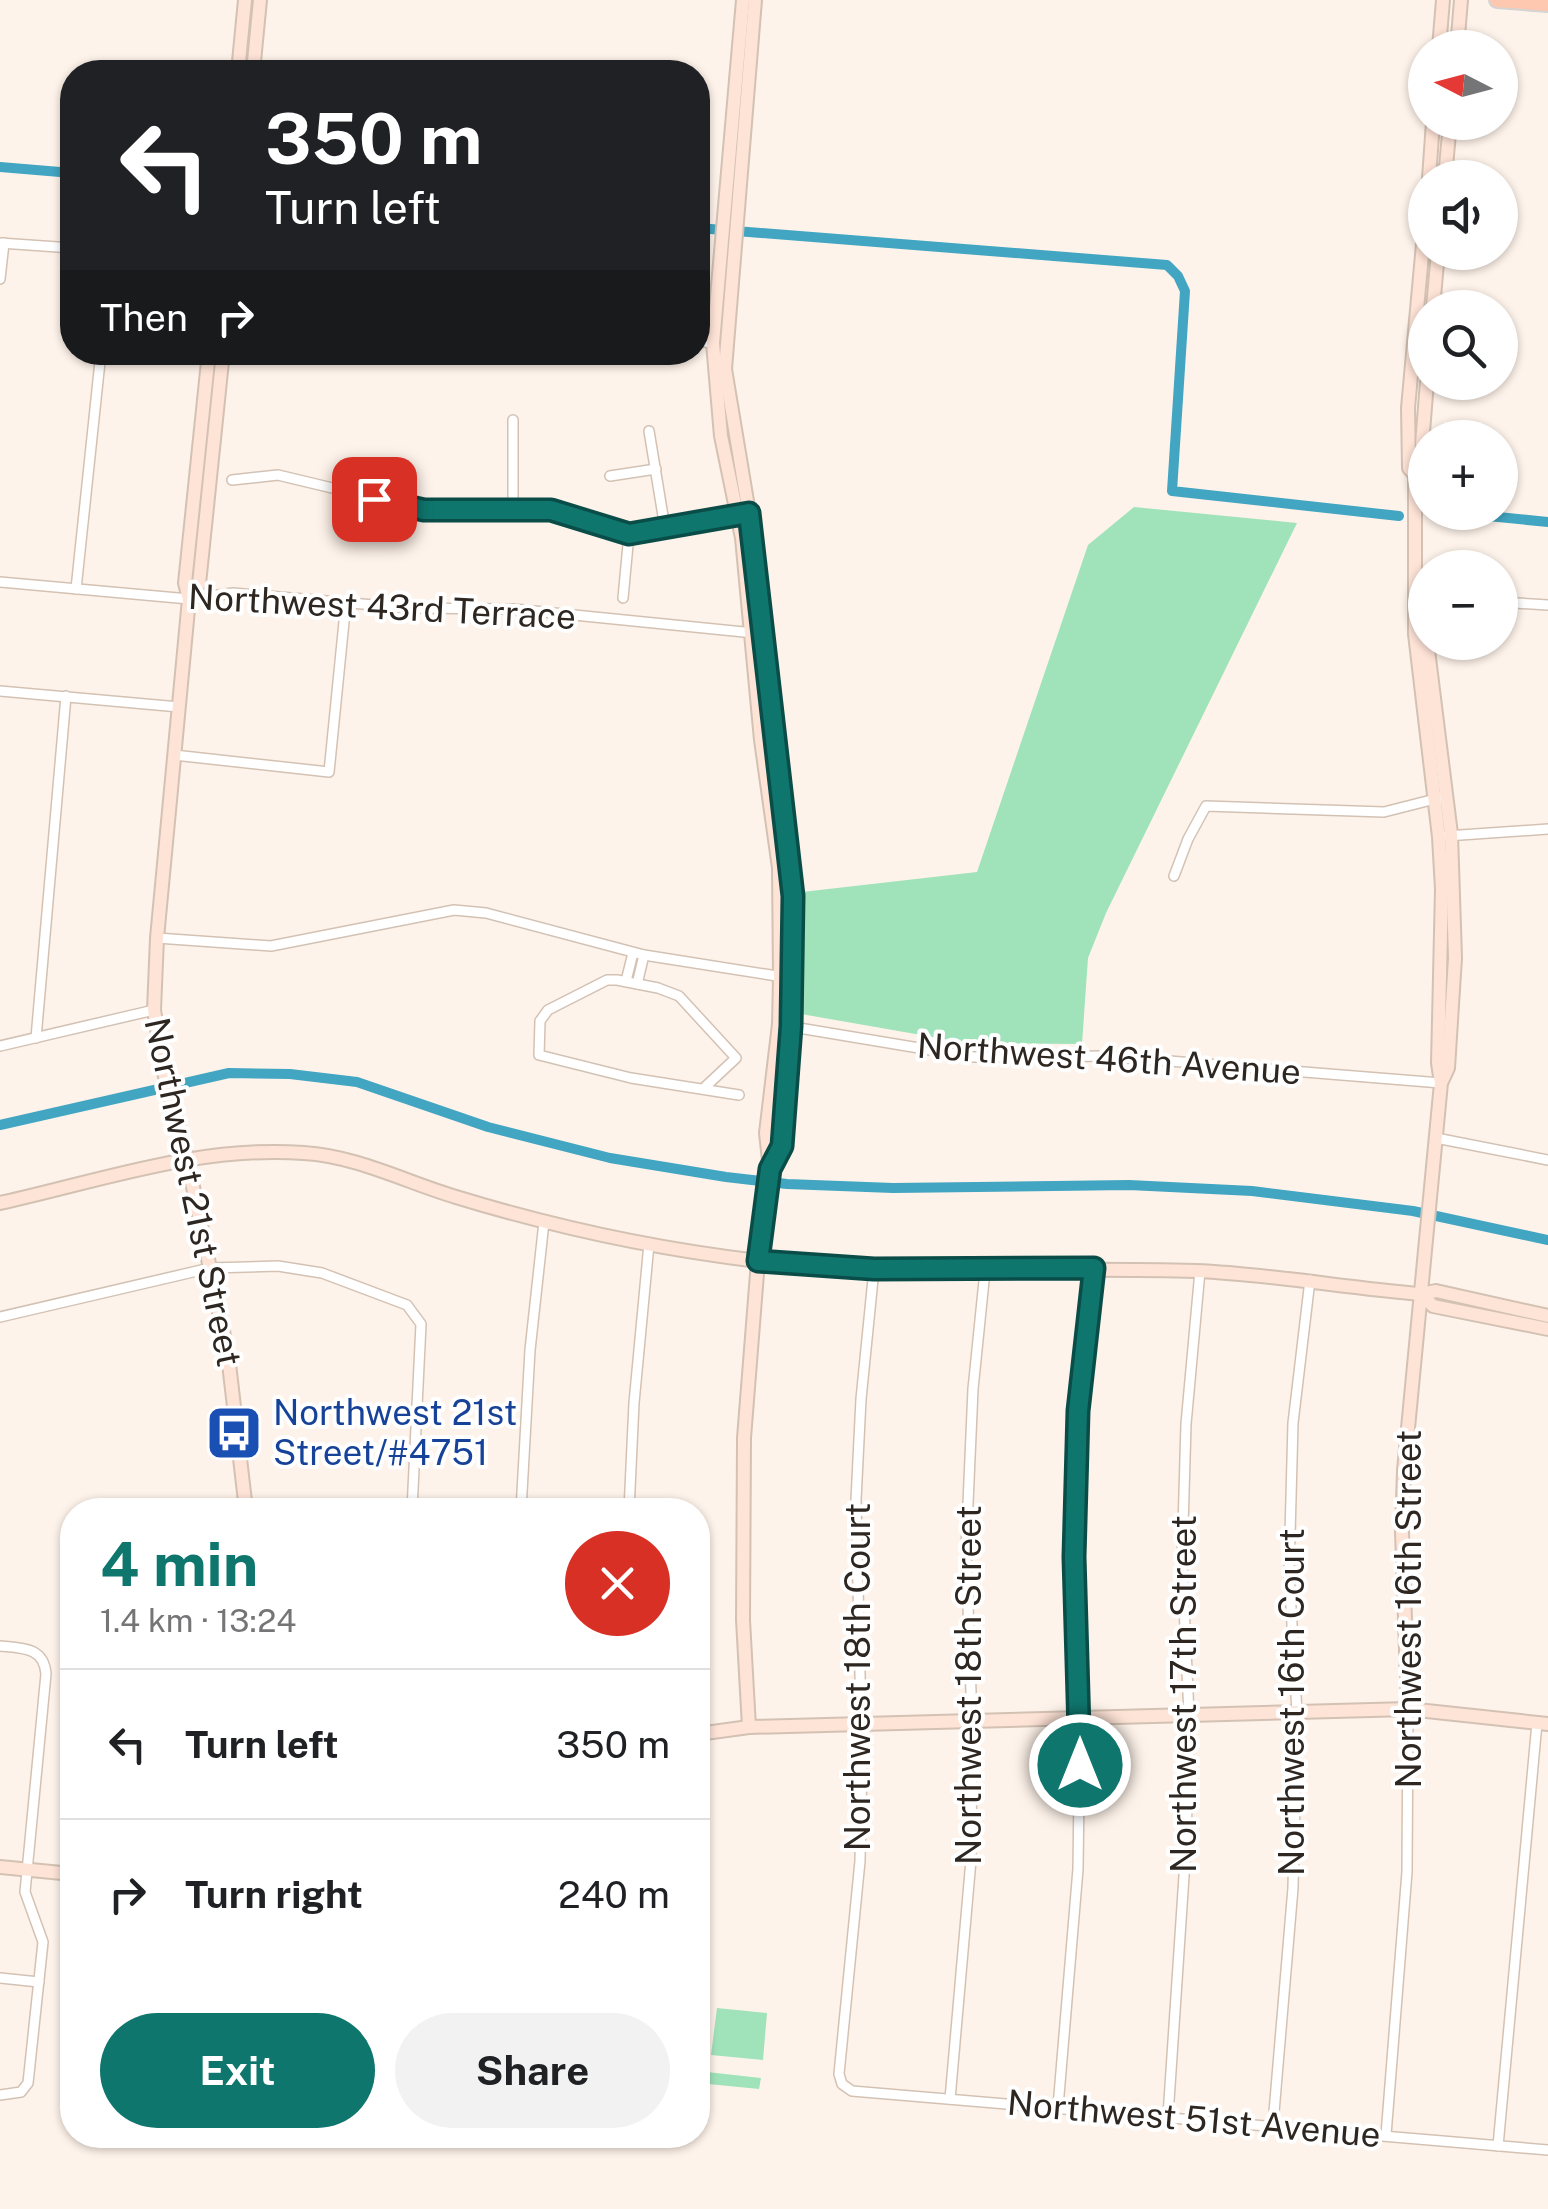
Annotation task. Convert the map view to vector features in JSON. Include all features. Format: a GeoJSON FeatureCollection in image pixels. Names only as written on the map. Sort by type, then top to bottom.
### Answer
{"type":"FeatureCollection","features":[{"type":"Feature","properties":{"kind":"main road"},"geometry":{"type":"LineString","coordinates":[[1497,0],[1548,4]]}},
{"type":"Feature","properties":{"kind":"street"},"geometry":{"type":"LineString","coordinates":[[239,60],[245,0]]}},
{"type":"Feature","properties":{"kind":"street"},"geometry":{"type":"LineString","coordinates":[[253,60],[260,0]]}},
{"type":"Feature","properties":{"kind":"street"},"geometry":{"type":"LineString","coordinates":[[743,0],[727,251],[725,369],[758,633],[761,740],[785,868],[786,978],[785,1026],[766,1133],[770,1169],[758,1261],[743,1478],[748,1727]]}},
{"type":"Feature","properties":{"kind":"street"},"geometry":{"type":"LineString","coordinates":[[730,210],[755,0]]}},
{"type":"Feature","properties":{"kind":"street"},"geometry":{"type":"LineString","coordinates":[[1441,30],[1443,0]]}},
{"type":"Feature","properties":{"kind":"street"},"geometry":{"type":"LineString","coordinates":[[1458,30],[1461,0]]}},
{"type":"Feature","properties":{"kind":"street"},"geometry":{"type":"LineString","coordinates":[[1446,160],[1448,140]]}},
{"type":"Feature","properties":{"kind":"street"},"geometry":{"type":"LineString","coordinates":[[0,279],[2,243],[60,247]]}},
{"type":"Feature","properties":{"kind":"street"},"geometry":{"type":"LineString","coordinates":[[727,251],[713,343],[721,436],[744,514]]}},
{"type":"Feature","properties":{"kind":"street","name":"Northwest 16th Street"},"geometry":{"type":"LineString","coordinates":[[1408,420],[1421,270]]}},
{"type":"Feature","properties":{"kind":"street"},"geometry":{"type":"LineString","coordinates":[[76,590],[100,365]]}},
{"type":"Feature","properties":{"kind":"street","name":"Northwest 21st Street"},"geometry":{"type":"LineString","coordinates":[[208,365],[185,583],[189,598],[157,938],[154,1010],[164,1073],[210,1268],[239,1429],[245,1498]]}},
{"type":"Feature","properties":{"kind":"street","name":"Northwest 21st Street"},"geometry":{"type":"LineString","coordinates":[[189,598],[198,584],[222,365]]}},
{"type":"Feature","properties":{"kind":"street"},"geometry":{"type":"LineString","coordinates":[[513,420],[513,510]]}},
{"type":"Feature","properties":{"kind":"street"},"geometry":{"type":"LineString","coordinates":[[649,431],[666,528]]}},
{"type":"Feature","properties":{"kind":"street"},"geometry":{"type":"LineString","coordinates":[[610,476],[656,469]]}},
{"type":"Feature","properties":{"kind":"street"},"geometry":{"type":"LineString","coordinates":[[232,480],[278,474],[410,508],[551,510],[629,534],[744,514]]}},
{"type":"Feature","properties":{"kind":"street"},"geometry":{"type":"LineString","coordinates":[[623,598],[629,534]]}},
{"type":"Feature","properties":{"kind":"street","name":"Northwest 43rd Terrace"},"geometry":{"type":"LineString","coordinates":[[0,582],[189,598],[233,593],[409,608],[514,609],[758,633]]}},
{"type":"Feature","properties":{"kind":"street"},"geometry":{"type":"LineString","coordinates":[[174,755],[328,772],[346,602]]}},
{"type":"Feature","properties":{"kind":"street"},"geometry":{"type":"LineString","coordinates":[[1518,604],[1548,606]]}},
{"type":"Feature","properties":{"kind":"street","name":"Northwest 16th Street"},"geometry":{"type":"LineString","coordinates":[[1386,2135],[1407,1872],[1404,1484],[1441,1083],[1438,1064],[1445,836],[1419,660]]}},
{"type":"Feature","properties":{"kind":"street","name":"Northwest 16th Street"},"geometry":{"type":"LineString","coordinates":[[1428,660],[1440,798]]}},
{"type":"Feature","properties":{"kind":"street"},"geometry":{"type":"LineString","coordinates":[[0,691],[178,708]]}},
{"type":"Feature","properties":{"kind":"street"},"geometry":{"type":"LineString","coordinates":[[36,1038],[66,696]]}},
{"type":"Feature","properties":{"kind":"street"},"geometry":{"type":"LineString","coordinates":[[1174,876],[1206,806],[1384,812],[1440,798]]}},
{"type":"Feature","properties":{"kind":"street"},"geometry":{"type":"LineString","coordinates":[[1445,836],[1548,829]]}},
{"type":"Feature","properties":{"kind":"street"},"geometry":{"type":"LineString","coordinates":[[157,938],[270,946],[454,910],[486,913],[639,954],[786,978]]}},
{"type":"Feature","properties":{"kind":"street"},"geometry":{"type":"LineString","coordinates":[[631,983],[639,954]]}},
{"type":"Feature","properties":{"kind":"street"},"geometry":{"type":"LineString","coordinates":[[704,1088],[736,1058],[679,996],[658,988],[607,980],[548,1010],[540,1021],[538,1054],[631,1078],[739,1095]]}},
{"type":"Feature","properties":{"kind":"street"},"geometry":{"type":"LineString","coordinates":[[0,1046],[154,1010]]}},
{"type":"Feature","properties":{"kind":"street","name":"Northwest 46th Avenue"},"geometry":{"type":"LineString","coordinates":[[785,1026],[973,1056],[1106,1056],[1441,1083]]}},
{"type":"Feature","properties":{"kind":"street"},"geometry":{"type":"LineString","coordinates":[[1436,1138],[1548,1160]]}},
{"type":"Feature","properties":{"kind":"street"},"geometry":{"type":"LineString","coordinates":[[0,1203],[187,1158],[246,1152],[306,1153],[350,1162],[544,1222],[758,1261],[874,1269],[1200,1271],[1310,1280],[1421,1294],[1436,1291],[1515,1314],[1548,1329]]}},
{"type":"Feature","properties":{"kind":"street"},"geometry":{"type":"LineString","coordinates":[[523,1498],[530,1350],[544,1222]]}},
{"type":"Feature","properties":{"kind":"street"},"geometry":{"type":"LineString","coordinates":[[630,1498],[634,1403],[650,1244]]}},
{"type":"Feature","properties":{"kind":"street"},"geometry":{"type":"LineString","coordinates":[[0,1317],[210,1268],[278,1266],[322,1273],[407,1305],[422,1324],[413,1498]]}},
{"type":"Feature","properties":{"kind":"street"},"geometry":{"type":"LineString","coordinates":[[1058,2108],[1078,1868],[1080,1718],[1074,1539],[1078,1411],[1094,1268]]}},
{"type":"Feature","properties":{"kind":"street","name":"Northwest 18th Court"},"geometry":{"type":"LineString","coordinates":[[842,2084],[860,1860],[856,1500],[874,1269]]}},
{"type":"Feature","properties":{"kind":"street","name":"Northwest 18th Street"},"geometry":{"type":"LineString","coordinates":[[950,2098],[971,1860],[972,1721],[966,1549],[973,1389],[985,1271]]}},
{"type":"Feature","properties":{"kind":"street","name":"Northwest 17th Street"},"geometry":{"type":"LineString","coordinates":[[1168,2116],[1186,1846],[1189,1716],[1182,1562],[1186,1424],[1200,1271]]}},
{"type":"Feature","properties":{"kind":"street","name":"Northwest 16th Court"},"geometry":{"type":"LineString","coordinates":[[1273,2124],[1294,1888],[1297,1713],[1289,1572],[1293,1424],[1310,1280]]}},
{"type":"Feature","properties":{"kind":"street"},"geometry":{"type":"LineString","coordinates":[[1515,1314],[1548,1316]]}},
{"type":"Feature","properties":{"kind":"street"},"geometry":{"type":"LineString","coordinates":[[0,1646],[28,1649],[43,1658],[46,1674],[25,1892],[44,1942],[28,2083],[21,2092],[0,2095]]}},
{"type":"Feature","properties":{"kind":"street"},"geometry":{"type":"LineString","coordinates":[[710,1732],[748,1727],[1408,1709],[1543,1724],[1498,2146]]}},
{"type":"Feature","properties":{"kind":"street"},"geometry":{"type":"LineString","coordinates":[[0,1867],[60,1873]]}},
{"type":"Feature","properties":{"kind":"street"},"geometry":{"type":"LineString","coordinates":[[0,1978],[39,1982]]}},
{"type":"Feature","properties":{"kind":"street","name":"Northwest 51st Avenue"},"geometry":{"type":"LineString","coordinates":[[842,2084],[852,2090],[1548,2150]]}},
{"type":"Feature","properties":{"kind":"green space"},"geometry":{"type":"Polygon","coordinates":[[[1134,507],[1297,523],[1106,913],[1088,958],[1082,1044],[967,1043],[801,1014],[802,892],[977,872],[1088,545],[1134,507]]]}},
{"type":"Feature","properties":{"kind":"green space"},"geometry":{"type":"Polygon","coordinates":[[[717,2008],[767,2013],[763,2060],[711,2055],[717,2008]]]}},
{"type":"Feature","properties":{"kind":"green space"},"geometry":{"type":"Polygon","coordinates":[[[710,2072],[761,2078],[759,2089],[710,2084],[710,2072]]]}},
{"type":"Feature","properties":{"kind":"waterway"},"geometry":{"type":"LineString","coordinates":[[0,167],[60,172]]}},
{"type":"Feature","properties":{"kind":"waterway"},"geometry":{"type":"LineString","coordinates":[[710,229],[1167,265],[1185,291],[1172,491],[1399,516]]}},
{"type":"Feature","properties":{"kind":"waterway"},"geometry":{"type":"LineString","coordinates":[[1518,519],[1548,522]]}},
{"type":"Feature","properties":{"kind":"waterway"},"geometry":{"type":"LineString","coordinates":[[0,1125],[229,1073],[290,1074],[357,1082],[488,1127],[610,1158],[726,1177],[893,1188],[1129,1185],[1252,1191],[1413,1211],[1548,1240]]}},
{"type":"Feature","properties":{"kind":"place","name":"Northwest 21st Street/#4751"},"geometry":{"type":"Point","coordinates":[234,1433]}},
{"type":"Feature","properties":{"kind":"route"},"geometry":{"type":"LineString","coordinates":[[374,499],[424,510],[551,510],[629,534],[749,513],[793,896],[791,1026],[782,1146],[770,1169],[758,1261],[874,1269],[1094,1268],[1078,1411],[1074,1557],[1080,1765]]}}]}
